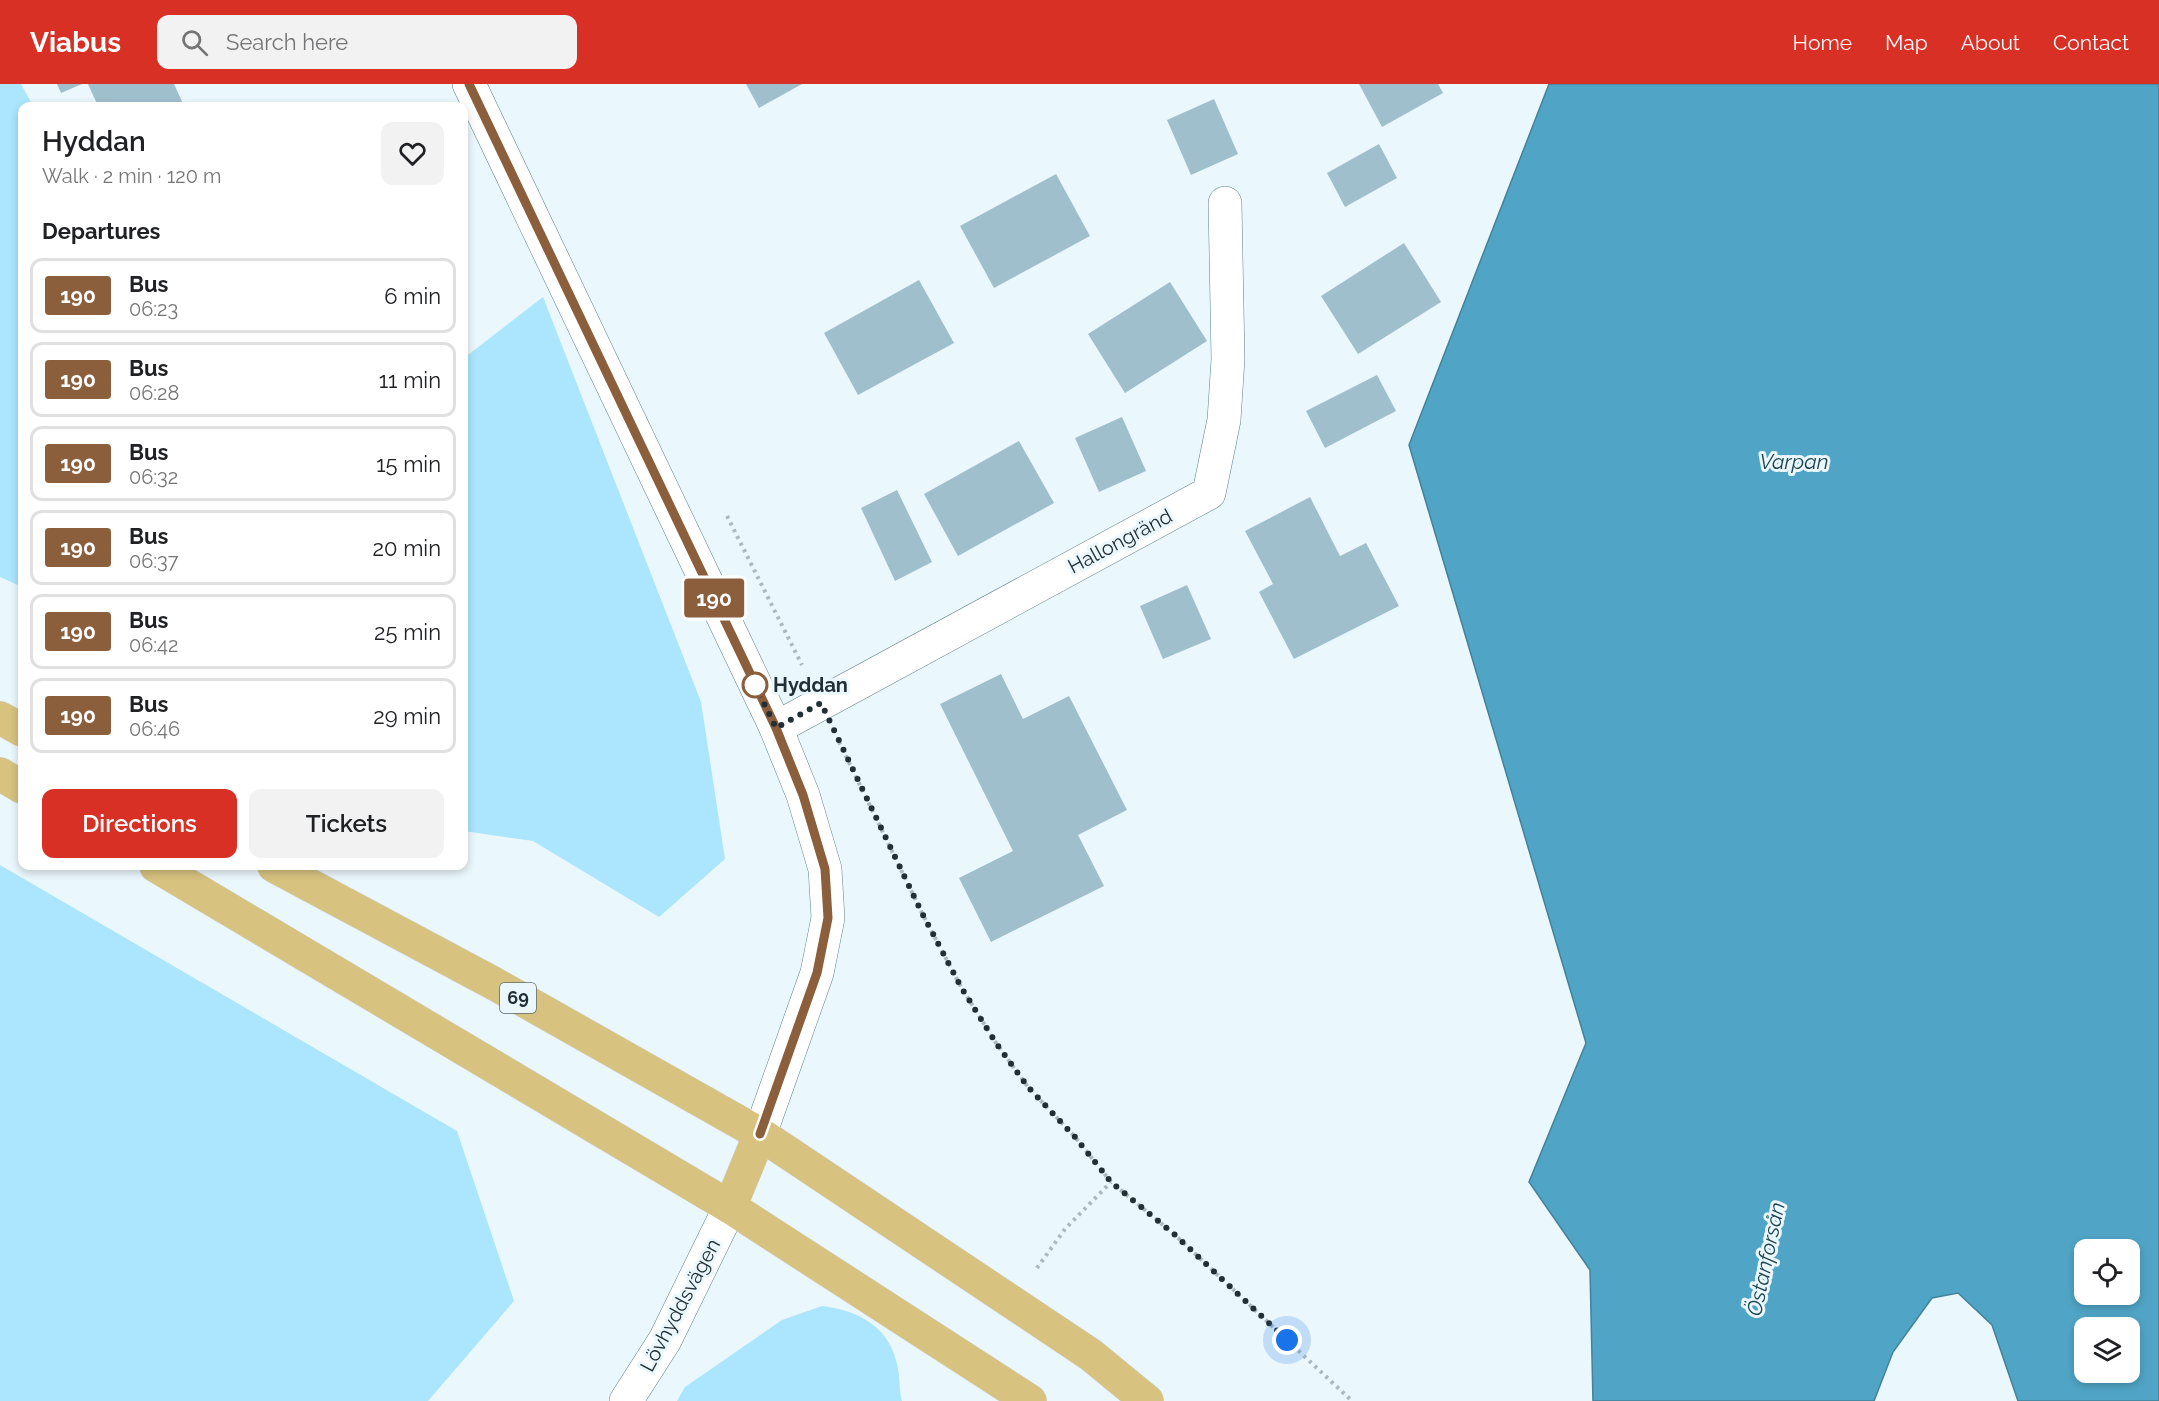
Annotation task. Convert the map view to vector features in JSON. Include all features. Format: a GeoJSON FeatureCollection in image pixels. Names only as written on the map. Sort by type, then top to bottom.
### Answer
{"type":"FeatureCollection","features":[{"type":"Feature","properties":{"kind":"main road"},"geometry":{"type":"LineString","coordinates":[[0,718],[18,728]]}},
{"type":"Feature","properties":{"kind":"main road"},"geometry":{"type":"LineString","coordinates":[[0,774],[18,785]]}},
{"type":"Feature","properties":{"kind":"main road"},"geometry":{"type":"LineString","coordinates":[[163,870],[730,1207],[1030,1401]]}},
{"type":"Feature","properties":{"kind":"main road","name":"69"},"geometry":{"type":"LineString","coordinates":[[281,870],[493,983],[760,1134],[1091,1354],[1147,1401]]}},
{"type":"Feature","properties":{"kind":"main road"},"geometry":{"type":"LineString","coordinates":[[730,1207],[760,1134]]}},
{"type":"Feature","properties":{"kind":"street"},"geometry":{"type":"LineString","coordinates":[[469,84],[776,728],[803,795],[825,869],[828,918],[817,973],[760,1134]]}},
{"type":"Feature","properties":{"kind":"street","name":"Hallongränd"},"geometry":{"type":"LineString","coordinates":[[776,728],[1209,493],[1224,420],[1228,359],[1226,203]]}},
{"type":"Feature","properties":{"kind":"street","name":"Lövhyddsvägen"},"geometry":{"type":"LineString","coordinates":[[626,1401],[665,1340],[730,1207]]}},
{"type":"Feature","properties":{"kind":"path"},"geometry":{"type":"LineString","coordinates":[[725,513],[821,703],[922,913],[961,987],[996,1043],[1028,1087],[1075,1137],[1111,1182],[1174,1234],[1352,1401]]}},
{"type":"Feature","properties":{"kind":"path"},"geometry":{"type":"LineString","coordinates":[[1034,1271],[1065,1229],[1111,1182]]}},
{"type":"Feature","properties":{"kind":"shaded area"},"geometry":{"type":"Polygon","coordinates":[[[0,84],[21,84],[31,102],[18,102],[18,585],[0,577],[0,84]]]}},
{"type":"Feature","properties":{"kind":"shaded area"},"geometry":{"type":"Polygon","coordinates":[[[543,297],[701,702],[725,859],[659,917],[533,841],[468,832],[468,355],[543,297]]]}},
{"type":"Feature","properties":{"kind":"shaded area"},"geometry":{"type":"Polygon","coordinates":[[[0,865],[457,1131],[514,1301],[428,1401],[0,1401],[0,865]]]}},
{"type":"Feature","properties":{"kind":"shaded area"},"geometry":{"type":"Polygon","coordinates":[[[822,1306],[836,1308],[861,1317],[881,1332],[889,1342],[894,1354],[902,1401],[677,1401],[685,1387],[782,1320],[822,1306]]]}},
{"type":"Feature","properties":{"kind":"water","name":"Varpan"},"geometry":{"type":"Polygon","coordinates":[[[1549,84],[2159,84],[2159,1401],[2018,1401],[1992,1325],[1958,1293],[1932,1298],[1893,1352],[1874,1401],[1593,1401],[1590,1270],[1529,1182],[1586,1043],[1409,445],[1549,84]]]}},
{"type":"Feature","properties":{"kind":"building"},"geometry":{"type":"Polygon","coordinates":[[[57,84],[82,84],[61,93],[57,84]]]}},
{"type":"Feature","properties":{"kind":"building"},"geometry":{"type":"Polygon","coordinates":[[[88,84],[174,84],[182,102],[96,102],[88,84]]]}},
{"type":"Feature","properties":{"kind":"building"},"geometry":{"type":"Polygon","coordinates":[[[746,84],[802,84],[759,108],[746,84]]]}},
{"type":"Feature","properties":{"kind":"building"},"geometry":{"type":"Polygon","coordinates":[[[1359,84],[1438,84],[1443,93],[1382,127],[1359,84]]]}},
{"type":"Feature","properties":{"kind":"building"},"geometry":{"type":"Polygon","coordinates":[[[1214,99],[1238,154],[1191,175],[1167,120],[1214,99]]]}},
{"type":"Feature","properties":{"kind":"building"},"geometry":{"type":"Polygon","coordinates":[[[1379,144],[1397,178],[1345,207],[1327,173],[1379,144]]]}},
{"type":"Feature","properties":{"kind":"building"},"geometry":{"type":"Polygon","coordinates":[[[1056,174],[1090,236],[994,288],[960,226],[1056,174]]]}},
{"type":"Feature","properties":{"kind":"building"},"geometry":{"type":"Polygon","coordinates":[[[1404,243],[1441,302],[1358,354],[1321,296],[1404,243]]]}},
{"type":"Feature","properties":{"kind":"building"},"geometry":{"type":"Polygon","coordinates":[[[919,280],[954,343],[858,395],[824,333],[919,280]]]}},
{"type":"Feature","properties":{"kind":"building"},"geometry":{"type":"Polygon","coordinates":[[[1170,282],[1207,341],[1125,393],[1088,334],[1170,282]]]}},
{"type":"Feature","properties":{"kind":"building"},"geometry":{"type":"Polygon","coordinates":[[[1377,375],[1396,411],[1325,448],[1306,411],[1377,375]]]}},
{"type":"Feature","properties":{"kind":"building"},"geometry":{"type":"Polygon","coordinates":[[[1122,417],[1146,471],[1099,492],[1075,438],[1122,417]]]}},
{"type":"Feature","properties":{"kind":"building"},"geometry":{"type":"Polygon","coordinates":[[[1019,441],[1054,503],[958,556],[924,494],[1019,441]]]}},
{"type":"Feature","properties":{"kind":"building"},"geometry":{"type":"Polygon","coordinates":[[[897,490],[932,562],[895,581],[861,508],[897,490]]]}},
{"type":"Feature","properties":{"kind":"building"},"geometry":{"type":"Polygon","coordinates":[[[1310,497],[1340,556],[1366,543],[1399,606],[1294,659],[1259,592],[1273,584],[1245,531],[1310,497]]]}},
{"type":"Feature","properties":{"kind":"building"},"geometry":{"type":"Polygon","coordinates":[[[1187,585],[1211,639],[1163,659],[1140,606],[1187,585]]]}},
{"type":"Feature","properties":{"kind":"building"},"geometry":{"type":"Polygon","coordinates":[[[1001,674],[1023,719],[1069,696],[1127,810],[1078,835],[1104,886],[991,942],[959,878],[1013,851],[940,704],[1001,674]]]}},
{"type":"Feature","properties":{"kind":"bus line","name":"190"},"geometry":{"type":"LineString","coordinates":[[469,84],[776,728],[803,795],[825,869],[828,918],[817,973],[760,1134]]}},
{"type":"Feature","properties":{"kind":"place","name":"Hyddan"},"geometry":{"type":"Point","coordinates":[755,685]}},
{"type":"Feature","properties":{"kind":"route"},"geometry":{"type":"LineString","coordinates":[[755,685],[776,728],[821,703],[922,913],[961,987],[996,1043],[1028,1087],[1075,1137],[1111,1182],[1174,1234],[1287,1340]]}},
{"type":"Feature","properties":{"kind":"water label","name":"Östanforsån"},"geometry":{"type":"Point","coordinates":[1766,1259]}}]}
